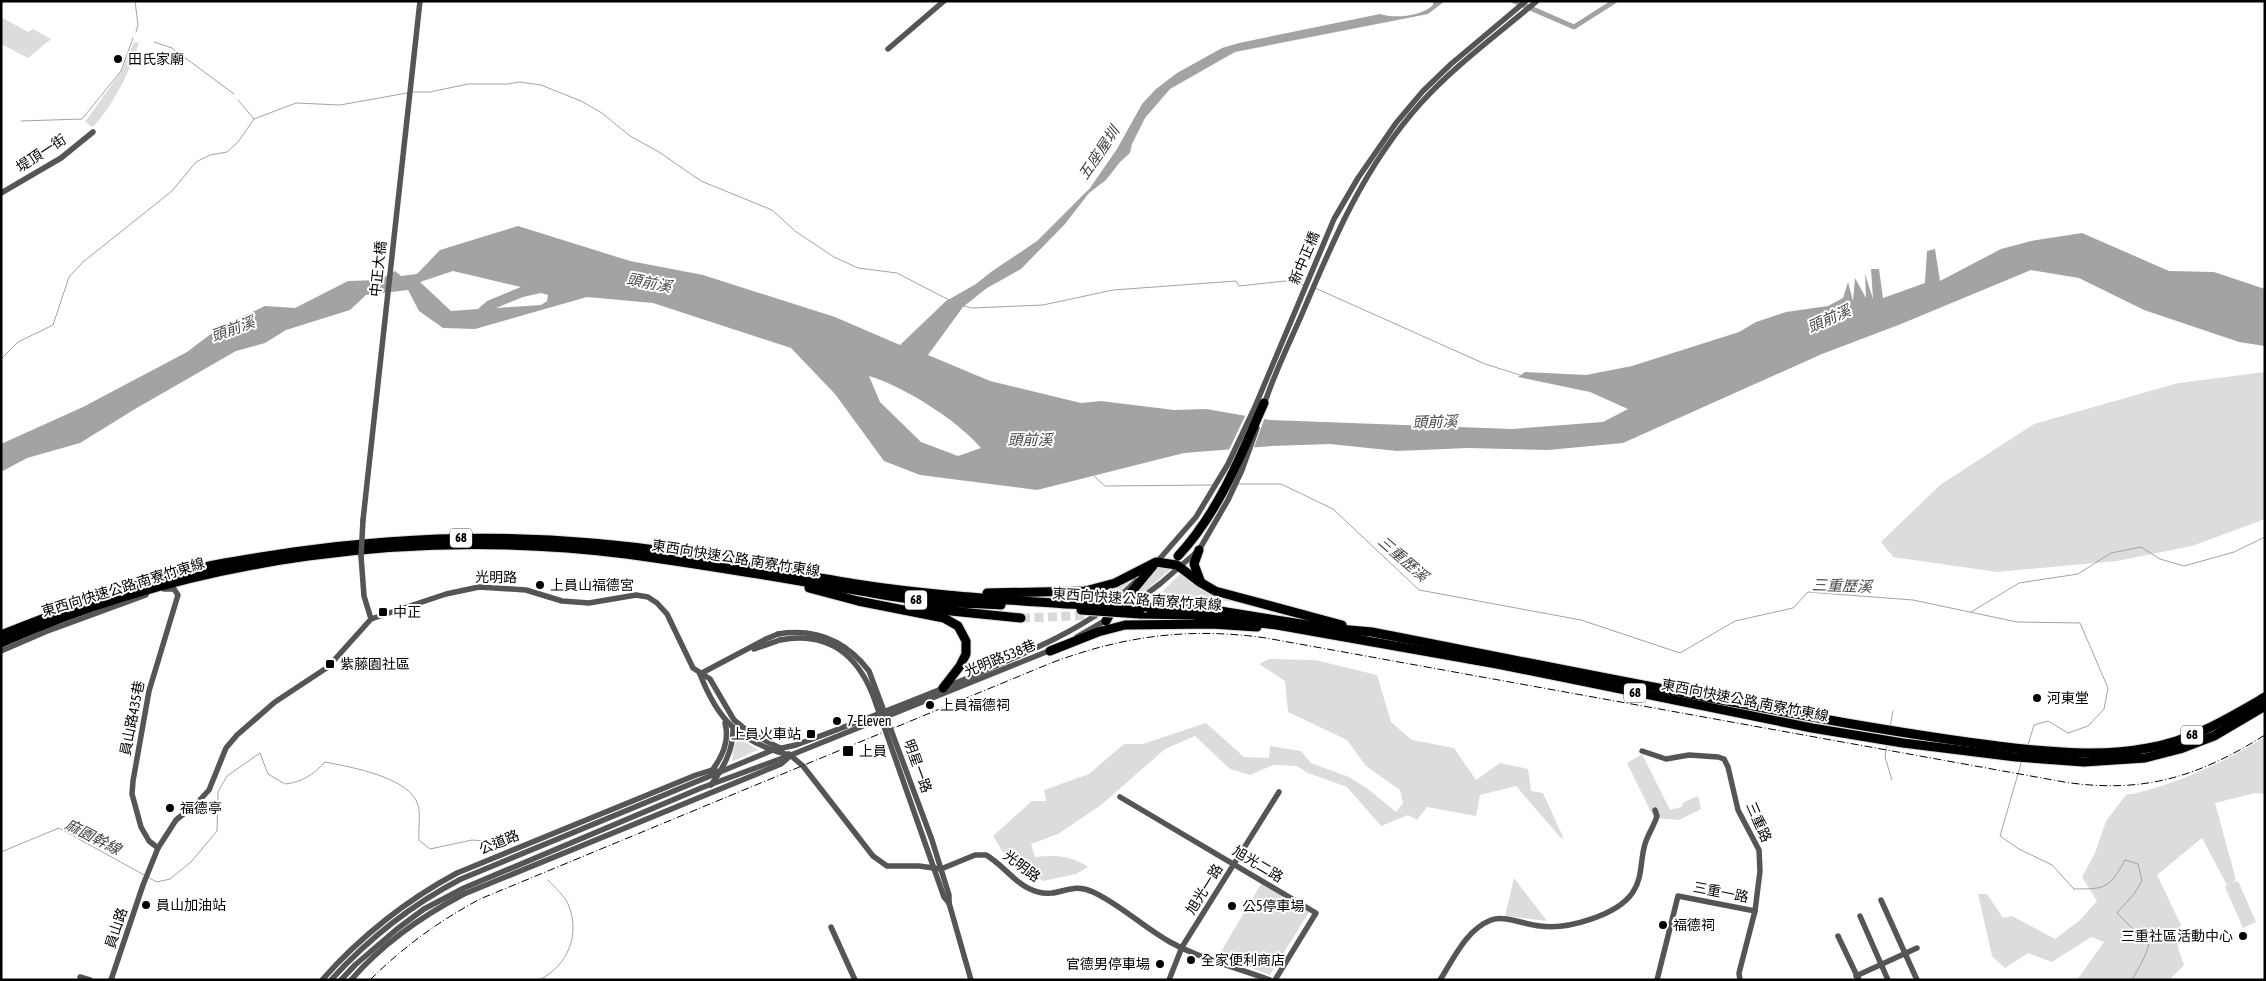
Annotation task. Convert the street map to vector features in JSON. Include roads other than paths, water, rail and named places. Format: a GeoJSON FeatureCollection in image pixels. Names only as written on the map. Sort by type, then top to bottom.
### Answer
{"type":"FeatureCollection","features":[{"type":"Feature","properties":{"kind":"highway"},"geometry":{"type":"LineString","coordinates":[[1178,556],[1205,524],[1223,495],[1264,403]]}},
{"type":"Feature","properties":{"kind":"highway","name":"東西向快速公路 南寮竹東線"},"geometry":{"type":"LineString","coordinates":[[1,635],[48,616],[178,573],[258,557],[352,544],[439,538],[528,539],[594,543],[685,554],[857,584],[930,594],[1140,614],[1192,615],[1244,620],[1488,662],[1812,728],[1972,748],[2145,758],[2214,736],[2265,706]]}},
{"type":"Feature","properties":{"kind":"highway","name":"東西向快速公路 南寮竹東線"},"geometry":{"type":"LineString","coordinates":[[1,643],[55,621],[199,576],[282,560],[374,549],[487,545],[567,549],[627,554],[924,601],[1065,606],[1147,606],[1220,610],[1327,628],[1372,632],[1972,748]]}},
{"type":"Feature","properties":{"kind":"highway"},"geometry":{"type":"LineString","coordinates":[[1199,550],[1194,564],[1202,584]]}},
{"type":"Feature","properties":{"kind":"highway"},"geometry":{"type":"LineString","coordinates":[[1146,624],[1132,620],[1123,611],[1130,595],[1156,562]]}},
{"type":"Feature","properties":{"kind":"highway"},"geometry":{"type":"LineString","coordinates":[[930,594],[1085,591],[1115,583],[1156,562],[1180,567],[1202,584],[1216,591],[1372,632]]}},
{"type":"Feature","properties":{"kind":"highway"},"geometry":{"type":"LineString","coordinates":[[771,577],[858,601],[944,618],[958,626],[966,641],[966,654],[960,666],[943,688]]}},
{"type":"Feature","properties":{"kind":"highway"},"geometry":{"type":"LineString","coordinates":[[1085,591],[1103,598],[1110,606],[1111,612],[1106,621]]}},
{"type":"Feature","properties":{"kind":"highway"},"geometry":{"type":"LineString","coordinates":[[886,606],[1020,618]]}},
{"type":"Feature","properties":{"kind":"highway"},"geometry":{"type":"LineString","coordinates":[[1050,651],[1125,624],[1212,624],[1301,631]]}},
{"type":"Feature","properties":{"kind":"highway","name":"東西向快速公路 南寮竹東線"},"geometry":{"type":"LineString","coordinates":[[2112,757],[2178,740],[2213,728],[2265,697]]}},
{"type":"Feature","properties":{"kind":"street","name":"中正大橋"},"geometry":{"type":"LineString","coordinates":[[370,620],[364,596],[361,556],[363,520],[420,1]]}},
{"type":"Feature","properties":{"kind":"street"},"geometry":{"type":"LineString","coordinates":[[888,49],[944,1]]}},
{"type":"Feature","properties":{"kind":"street","name":"新中正橋"},"geometry":{"type":"LineString","coordinates":[[1156,562],[1196,516],[1228,464],[1254,409],[1334,219],[1358,178],[1396,124],[1423,91],[1526,1]]}},
{"type":"Feature","properties":{"kind":"street","name":"新中正橋"},"geometry":{"type":"LineString","coordinates":[[1199,550],[1217,523],[1242,470],[1264,403],[1336,232],[1356,193],[1410,116],[1432,91],[1537,1]]}},
{"type":"Feature","properties":{"kind":"street","name":"堤頂一街"},"geometry":{"type":"LineString","coordinates":[[1,193],[61,158],[94,132]]}},
{"type":"Feature","properties":{"kind":"street","name":"光明路538巷"},"geometry":{"type":"LineString","coordinates":[[791,755],[1050,651],[1142,599],[1199,550]]}},
{"type":"Feature","properties":{"kind":"street","name":"光明路538巷"},"geometry":{"type":"LineString","coordinates":[[777,749],[813,738],[943,688],[1041,646],[1086,622],[1110,606],[1156,562]]}},
{"type":"Feature","properties":{"kind":"street","name":"光明路"},"geometry":{"type":"LineString","coordinates":[[158,848],[176,820],[198,803],[209,790],[226,748],[237,735],[275,702],[328,667],[370,620],[446,594],[479,587],[526,590],[562,600],[589,603],[631,596],[642,596],[657,603],[667,614],[694,668],[700,674],[721,714],[733,730],[756,744],[777,749]]}},
{"type":"Feature","properties":{"kind":"street","name":"員山路435巷"},"geometry":{"type":"LineString","coordinates":[[1,651],[124,602],[164,589],[174,589],[177,591],[177,598],[149,691],[132,794],[141,827],[149,841],[158,848]]}},
{"type":"Feature","properties":{"kind":"street","name":"明星一路"},"geometry":{"type":"LineString","coordinates":[[700,674],[766,639],[803,632],[827,637],[852,651],[869,671],[932,840],[949,895],[949,902],[971,980]]}},
{"type":"Feature","properties":{"kind":"street","name":"光明路"},"geometry":{"type":"LineString","coordinates":[[700,674],[710,679],[729,714],[738,724],[777,749],[791,755],[805,768],[873,856],[882,864],[942,869],[975,856],[986,855],[1019,882],[1036,892],[1046,894],[1079,886],[1091,890],[1171,942],[1270,980]]}},
{"type":"Feature","properties":{"kind":"street","name":"公道路"},"geometry":{"type":"LineString","coordinates":[[698,782],[712,770],[722,753],[726,741],[726,728],[721,714]]}},
{"type":"Feature","properties":{"kind":"street"},"geometry":{"type":"LineString","coordinates":[[704,795],[720,772],[731,749],[733,730],[729,714]]}},
{"type":"Feature","properties":{"kind":"street","name":"公道路"},"geometry":{"type":"LineString","coordinates":[[657,794],[698,782],[777,749]]}},
{"type":"Feature","properties":{"kind":"street","name":"三重路"},"geometry":{"type":"LineString","coordinates":[[1642,751],[1666,759],[1689,754],[1718,757],[1724,759],[1728,767],[1738,810],[1758,850],[1760,871],[1755,911],[1739,973],[1740,980]]}},
{"type":"Feature","properties":{"kind":"street"},"geometry":{"type":"LineString","coordinates":[[351,980],[400,935],[447,903],[494,881],[781,764],[791,755]]}},
{"type":"Feature","properties":{"kind":"street","name":"公道路"},"geometry":{"type":"LineString","coordinates":[[341,980],[355,965],[397,929],[442,898],[492,875],[711,784],[772,760],[791,755]]}},
{"type":"Feature","properties":{"kind":"street"},"geometry":{"type":"LineString","coordinates":[[712,770],[720,772]]}},
{"type":"Feature","properties":{"kind":"street","name":"公道路"},"geometry":{"type":"LineString","coordinates":[[322,980],[352,947],[385,919],[415,901],[482,869],[712,770]]}},
{"type":"Feature","properties":{"kind":"street","name":"旭光一路"},"geometry":{"type":"LineString","coordinates":[[1169,980],[1182,947],[1279,792]]}},
{"type":"Feature","properties":{"kind":"street","name":"旭光二路"},"geometry":{"type":"LineString","coordinates":[[1120,797],[1316,913],[1275,980]]}},
{"type":"Feature","properties":{"kind":"street"},"geometry":{"type":"LineString","coordinates":[[1440,980],[1471,933],[1491,920],[1509,920],[1543,927],[1559,926],[1607,913],[1617,908],[1627,900],[1640,877],[1645,844],[1657,816],[1655,810]]}},
{"type":"Feature","properties":{"kind":"street","name":"員山路"},"geometry":{"type":"LineString","coordinates":[[111,980],[143,885],[158,848]]}},
{"type":"Feature","properties":{"kind":"street","name":"三重一路"},"geometry":{"type":"LineString","coordinates":[[1657,980],[1678,896],[1755,911]]}},
{"type":"Feature","properties":{"kind":"street"},"geometry":{"type":"LineString","coordinates":[[1881,900],[1917,980]]}},
{"type":"Feature","properties":{"kind":"street","name":"公道路"},"geometry":{"type":"LineString","coordinates":[[331,980],[415,901]]}},
{"type":"Feature","properties":{"kind":"street"},"geometry":{"type":"LineString","coordinates":[[1860,916],[1888,980]]}},
{"type":"Feature","properties":{"kind":"street"},"geometry":{"type":"LineString","coordinates":[[831,927],[855,980]]}},
{"type":"Feature","properties":{"kind":"street"},"geometry":{"type":"LineString","coordinates":[[1838,936],[1857,978],[1917,948]]}},
{"type":"Feature","properties":{"kind":"street"},"geometry":{"type":"LineString","coordinates":[[80,977],[90,980]]}},
{"type":"Feature","properties":{"kind":"water","name":"頭前溪"},"geometry":{"type":"Polygon","coordinates":[[[1433,1],[1445,1],[1428,14],[1235,52],[1170,89],[1145,118],[1132,144],[1130,153],[1106,180],[1089,193],[1065,224],[1021,269],[987,288],[963,307],[928,355],[990,381],[1081,403],[1101,401],[1174,410],[1206,409],[1270,420],[1512,429],[1603,422],[1628,409],[1590,392],[1518,377],[1525,372],[1586,375],[1632,366],[1739,332],[1756,322],[1786,312],[1828,306],[1843,298],[1848,282],[1853,301],[1855,278],[1866,298],[1865,274],[1873,299],[1871,269],[1879,269],[1883,298],[1925,283],[1927,251],[1935,249],[1940,281],[2001,249],[2031,241],[2082,233],[2169,271],[2214,272],[2265,289],[2265,346],[2239,342],[2144,310],[2079,278],[2031,270],[1901,324],[1822,354],[1623,443],[1548,450],[1468,448],[1397,451],[1330,444],[1272,446],[1184,453],[1037,490],[920,475],[884,461],[835,394],[791,348],[653,303],[587,297],[475,329],[443,328],[419,311],[408,290],[366,295],[350,310],[286,330],[265,343],[236,351],[80,443],[27,458],[1,472],[1,444],[83,407],[187,352],[220,327],[265,306],[295,308],[348,281],[379,280],[395,271],[401,276],[417,274],[440,250],[518,226],[630,261],[703,275],[835,317],[900,345],[946,301],[976,284],[1037,241],[1090,188],[1117,149],[1142,104],[1156,89],[1177,73],[1222,48],[1239,43],[1380,14],[1386,16],[1408,16],[1422,12],[1433,5],[1433,1]],[[453,271],[420,282],[451,311],[478,309],[487,301],[521,287],[453,271]],[[541,293],[523,297],[496,308],[541,305],[547,301],[548,295],[541,293]],[[869,376],[880,402],[921,442],[958,456],[981,448],[958,426],[930,406],[898,388],[869,376]]]}},
{"type":"Feature","properties":{"kind":"waterway"},"geometry":{"type":"LineString","coordinates":[[135,1],[138,25],[136,32]]}},
{"type":"Feature","properties":{"kind":"waterway"},"geometry":{"type":"LineString","coordinates":[[1514,1],[1574,27],[1615,1]]}},
{"type":"Feature","properties":{"kind":"waterway"},"geometry":{"type":"LineString","coordinates":[[21,121],[82,119],[121,71],[133,38]]}},
{"type":"Feature","properties":{"kind":"waterway"},"geometry":{"type":"LineString","coordinates":[[154,42],[172,48],[234,94]]}},
{"type":"Feature","properties":{"kind":"waterway"},"geometry":{"type":"LineString","coordinates":[[413,92],[430,92],[468,84],[508,84],[519,82],[541,85],[581,101],[602,113],[630,136],[659,152],[701,181],[772,210],[795,231],[834,257],[858,268],[897,273],[949,300]]}},
{"type":"Feature","properties":{"kind":"waterway"},"geometry":{"type":"LineString","coordinates":[[238,100],[254,119],[296,103],[340,105],[407,93]]}},
{"type":"Feature","properties":{"kind":"waterway"},"geometry":{"type":"LineString","coordinates":[[1,359],[18,342],[53,325],[69,277],[83,262],[172,191],[196,162],[210,155],[227,152],[238,142],[254,119]]}},
{"type":"Feature","properties":{"kind":"waterway"},"geometry":{"type":"LineString","coordinates":[[964,306],[972,308],[1043,305],[1113,290],[1236,281],[1239,286],[1285,281],[1304,285]]}},
{"type":"Feature","properties":{"kind":"waterway"},"geometry":{"type":"LineString","coordinates":[[1315,288],[1485,364],[1520,375]]}},
{"type":"Feature","properties":{"kind":"waterway","name":"三重歷溪"},"geometry":{"type":"LineString","coordinates":[[1094,476],[1105,486],[1213,485]]}},
{"type":"Feature","properties":{"kind":"waterway","name":"三重歷溪"},"geometry":{"type":"LineString","coordinates":[[1237,484],[1281,484],[1333,509],[1419,590],[1581,620],[1680,653],[1735,621],[1793,608],[1808,592],[1913,600],[2017,622],[2080,623],[2108,688],[2104,709],[2088,726],[2068,733],[2048,721],[2034,725],[2028,745]]}},
{"type":"Feature","properties":{"kind":"waterway"},"geometry":{"type":"LineString","coordinates":[[1971,612],[2019,583],[2078,574],[2111,553],[2141,547],[2160,559],[2184,566],[2234,552],[2265,537]]}},
{"type":"Feature","properties":{"kind":"waterway"},"geometry":{"type":"LineString","coordinates":[[1890,727],[1893,711]]}},
{"type":"Feature","properties":{"kind":"waterway"},"geometry":{"type":"LineString","coordinates":[[1887,744],[1885,757],[1892,780]]}},
{"type":"Feature","properties":{"kind":"waterway"},"geometry":{"type":"LineString","coordinates":[[149,878],[157,882],[170,879],[191,862],[217,831],[218,792],[227,776],[260,753],[268,774],[285,784],[297,782],[307,777],[325,762],[363,770],[392,780],[413,795],[419,809],[419,840],[430,849],[472,840],[484,841]]}},
{"type":"Feature","properties":{"kind":"waterway","name":"三重歷溪"},"geometry":{"type":"LineString","coordinates":[[2022,760],[2000,836],[2019,849],[2052,865],[2074,889],[2093,889],[2105,885],[2115,877],[2125,860],[2138,864],[2142,881],[2134,894],[2117,913],[2149,945],[2132,980]]}},
{"type":"Feature","properties":{"kind":"waterway","name":"麻園幹線"},"geometry":{"type":"LineString","coordinates":[[1,852],[59,828],[144,875]]}},
{"type":"Feature","properties":{"kind":"waterway"},"geometry":{"type":"LineString","coordinates":[[539,980],[549,974],[564,958],[572,938],[573,927],[572,915],[567,901],[548,880]]}},
{"type":"Feature","properties":{"kind":"tunnel"},"geometry":{"type":"LineString","coordinates":[[738,576],[743,553]]}},
{"type":"Feature","properties":{"kind":"tunnel"},"geometry":{"type":"LineString","coordinates":[[1111,607],[1178,556]]}},
{"type":"Feature","properties":{"kind":"tunnel"},"geometry":{"type":"LineString","coordinates":[[1021,618],[1100,615]]}},
{"type":"Feature","properties":{"kind":"railway"},"geometry":{"type":"LineString","coordinates":[[370,980],[422,935],[480,899],[1051,663],[1104,646],[1157,636],[1210,633],[1266,638],[2064,782],[2093,785],[2119,786],[2169,779],[2216,762],[2265,735]]}},
{"type":"Feature","properties":{"kind":"place","name":"田氏家廟"},"geometry":{"type":"Point","coordinates":[118,59]}},
{"type":"Feature","properties":{"kind":"place","name":"上員山福德宮"},"geometry":{"type":"Point","coordinates":[540,585]}},
{"type":"Feature","properties":{"kind":"place","name":"中正"},"geometry":{"type":"Point","coordinates":[383,612]}},
{"type":"Feature","properties":{"kind":"place","name":"紫藤園社區"},"geometry":{"type":"Point","coordinates":[330,664]}},
{"type":"Feature","properties":{"kind":"place","name":"河東堂"},"geometry":{"type":"Point","coordinates":[2037,698]}},
{"type":"Feature","properties":{"kind":"place","name":"上員福德祠"},"geometry":{"type":"Point","coordinates":[930,705]}},
{"type":"Feature","properties":{"kind":"place","name":"7-Eleven"},"geometry":{"type":"Point","coordinates":[837,721]}},
{"type":"Feature","properties":{"kind":"place","name":"上員火車站"},"geometry":{"type":"Point","coordinates":[811,734]}},
{"type":"Feature","properties":{"kind":"place","name":"上員"},"geometry":{"type":"Point","coordinates":[848,751]}},
{"type":"Feature","properties":{"kind":"place","name":"福德亭"},"geometry":{"type":"Point","coordinates":[170,808]}},
{"type":"Feature","properties":{"kind":"place","name":"員山加油站"},"geometry":{"type":"Point","coordinates":[146,905]}},
{"type":"Feature","properties":{"kind":"place","name":"公5停車場"},"geometry":{"type":"Point","coordinates":[1232,906]}},
{"type":"Feature","properties":{"kind":"place","name":"福德祠"},"geometry":{"type":"Point","coordinates":[1663,925]}},
{"type":"Feature","properties":{"kind":"place","name":"三重社區活動中心"},"geometry":{"type":"Point","coordinates":[2243,936]}},
{"type":"Feature","properties":{"kind":"place","name":"全家便利商店"},"geometry":{"type":"Point","coordinates":[1191,960]}},
{"type":"Feature","properties":{"kind":"place","name":"官德男停車場"},"geometry":{"type":"Point","coordinates":[1160,964]}},
{"type":"Feature","properties":{"kind":"water label","name":"五座屋圳"},"geometry":{"type":"Point","coordinates":[1099,153]}}]}
